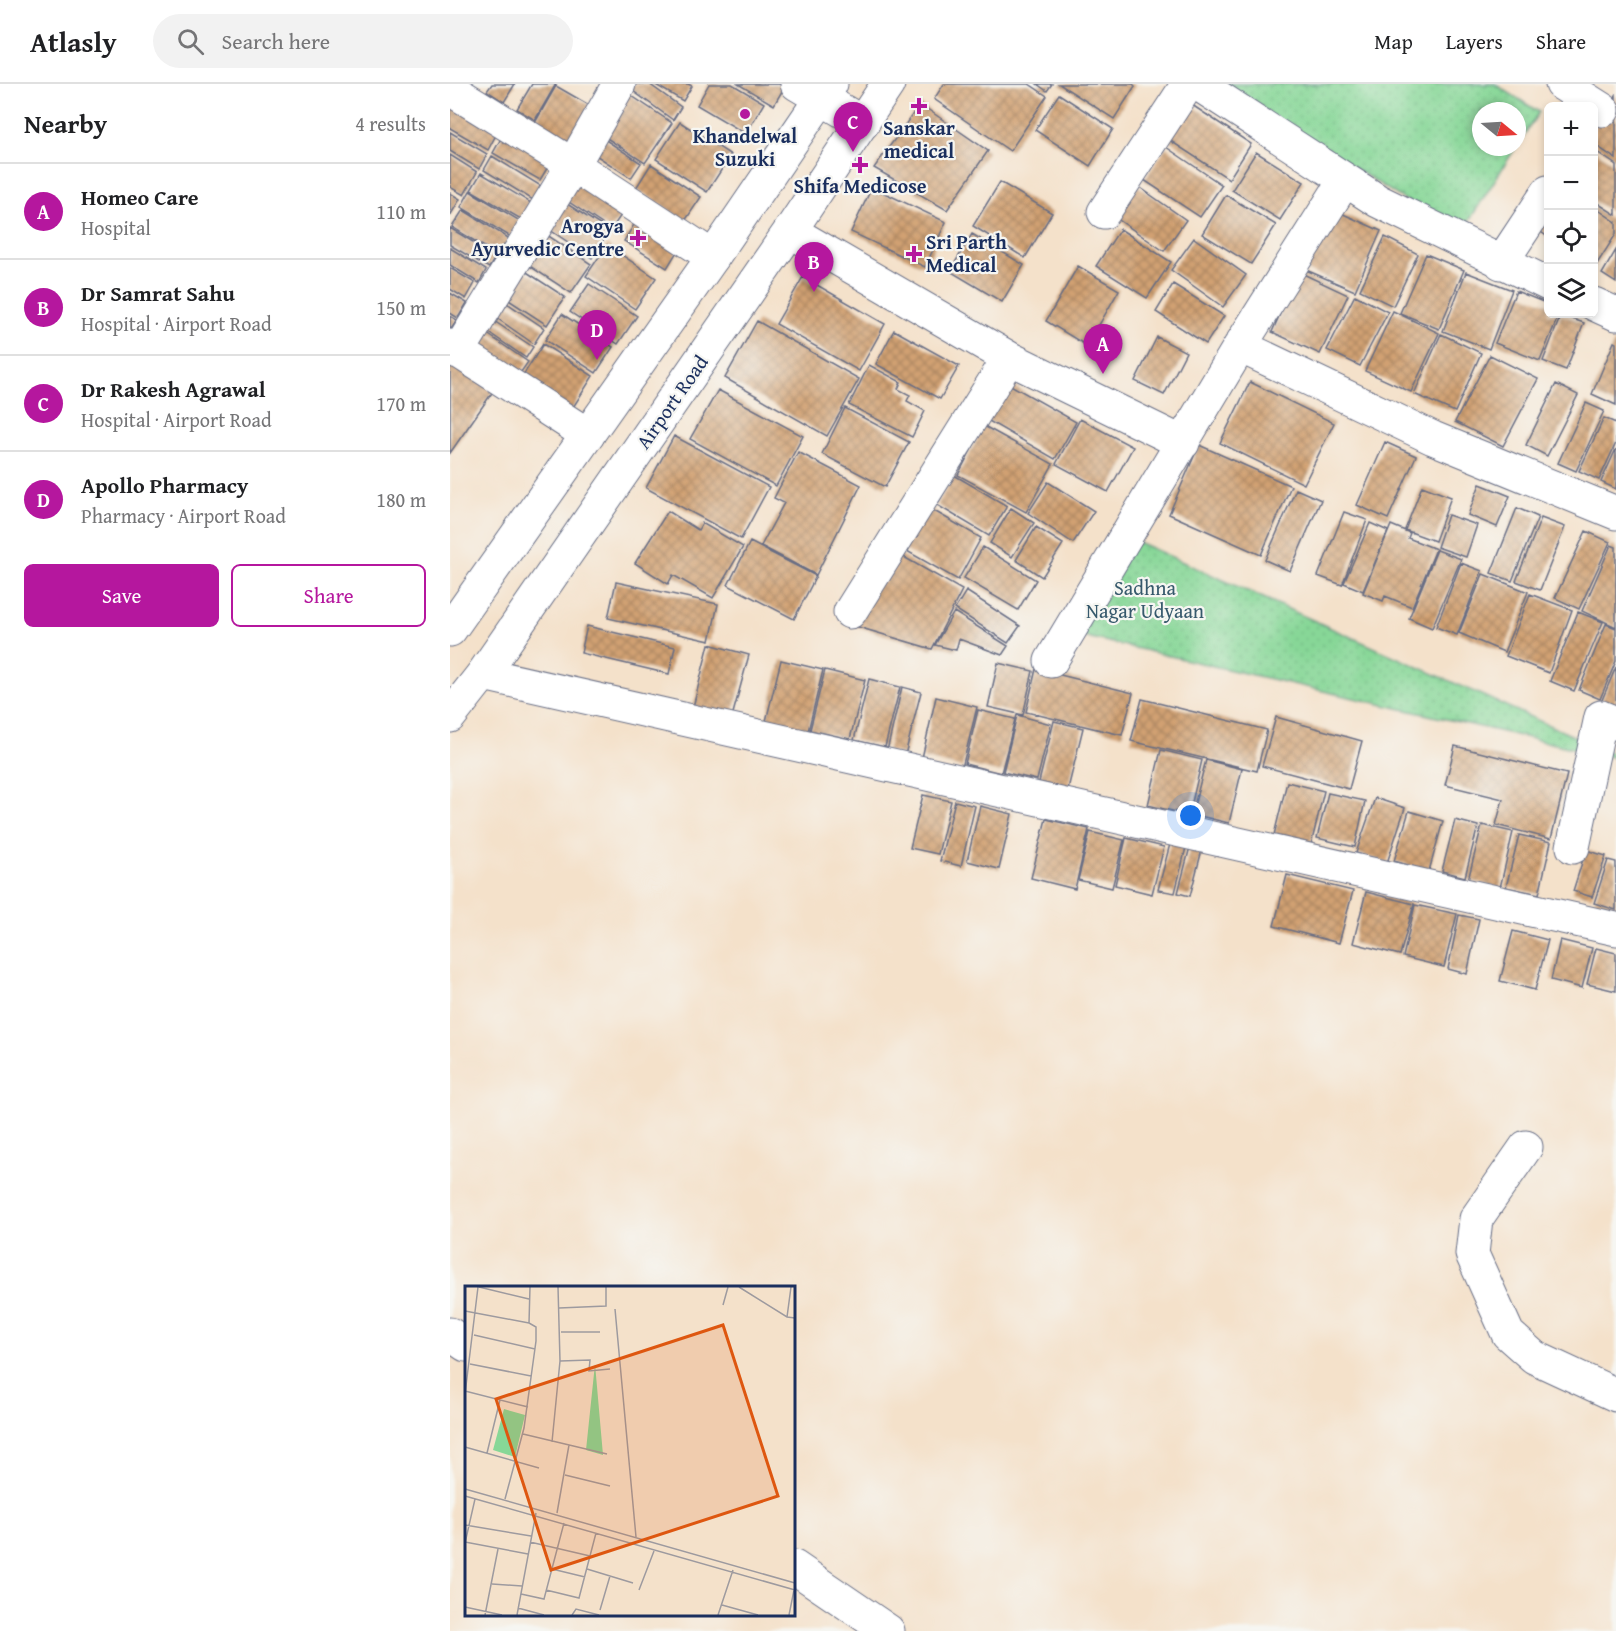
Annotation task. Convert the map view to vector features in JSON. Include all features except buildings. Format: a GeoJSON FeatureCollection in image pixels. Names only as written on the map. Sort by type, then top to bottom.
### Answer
{"type":"FeatureCollection","features":[{"type":"Feature","properties":{"kind":"street"},"geometry":{"type":"LineString","coordinates":[[588,435],[454,349],[573,165],[619,84]]}},
{"type":"Feature","properties":{"kind":"street","name":"Airport Road"},"geometry":{"type":"LineString","coordinates":[[450,716],[483,674],[790,231],[888,84]]}},
{"type":"Feature","properties":{"kind":"street"},"geometry":{"type":"LineString","coordinates":[[1104,212],[1188,84]]}},
{"type":"Feature","properties":{"kind":"street"},"geometry":{"type":"LineString","coordinates":[[1198,84],[1378,201],[1544,282]]}},
{"type":"Feature","properties":{"kind":"street"},"geometry":{"type":"LineString","coordinates":[[1562,84],[1604,108]]}},
{"type":"Feature","properties":{"kind":"street"},"geometry":{"type":"LineString","coordinates":[[450,630],[713,257],[817,89],[862,123]]}},
{"type":"Feature","properties":{"kind":"street"},"geometry":{"type":"LineString","coordinates":[[452,93],[573,165],[713,257]]}},
{"type":"Feature","properties":{"kind":"street"},"geometry":{"type":"LineString","coordinates":[[1051,661],[1240,346],[1345,180]]}},
{"type":"Feature","properties":{"kind":"street"},"geometry":{"type":"LineString","coordinates":[[1501,263],[1544,198]]}},
{"type":"Feature","properties":{"kind":"street"},"geometry":{"type":"LineString","coordinates":[[790,231],[1009,358],[1183,443]]}},
{"type":"Feature","properties":{"kind":"street"},"geometry":{"type":"LineString","coordinates":[[1598,306],[1616,314]]}},
{"type":"Feature","properties":{"kind":"street"},"geometry":{"type":"LineString","coordinates":[[1240,346],[1433,438],[1616,513]]}},
{"type":"Feature","properties":{"kind":"street"},"geometry":{"type":"LineString","coordinates":[[850,612],[1009,358]]}},
{"type":"Feature","properties":{"kind":"street"},"geometry":{"type":"LineString","coordinates":[[483,674],[1616,929]]}},
{"type":"Feature","properties":{"kind":"street"},"geometry":{"type":"LineString","coordinates":[[1573,847],[1601,717],[1616,723]]}},
{"type":"Feature","properties":{"kind":"street"},"geometry":{"type":"LineString","coordinates":[[1526,1147],[1476,1219],[1472,1254],[1508,1334],[1534,1357],[1616,1395]]}},
{"type":"Feature","properties":{"kind":"street"},"geometry":{"type":"LineString","coordinates":[[450,1334],[465,1344]]}},
{"type":"Feature","properties":{"kind":"street"},"geometry":{"type":"LineString","coordinates":[[795,1568],[888,1631]]}},
{"type":"Feature","properties":{"kind":"green space"},"geometry":{"type":"Polygon","coordinates":[[[1221,84],[1495,84],[1523,102],[1472,102],[1472,156],[1510,156],[1460,235],[1221,84]]]}},
{"type":"Feature","properties":{"kind":"green space"},"geometry":{"type":"Polygon","coordinates":[[[1526,104],[1539,112],[1526,132],[1526,104]]]}},
{"type":"Feature","properties":{"kind":"green space","name":"Sadhna Nagar Udyaan"},"geometry":{"type":"Polygon","coordinates":[[[1122,535],[1616,755],[1616,758],[1056,630],[1122,535]]]}},
{"type":"Feature","properties":{"kind":"place","name":"Sanskar medical"},"geometry":{"type":"Point","coordinates":[919,106]}},
{"type":"Feature","properties":{"kind":"place","name":"Khandelwal Suzuki"},"geometry":{"type":"Point","coordinates":[745,114]}},
{"type":"Feature","properties":{"kind":"place","name":"Dr Rakesh Agrawal"},"geometry":{"type":"Point","coordinates":[853,152]}},
{"type":"Feature","properties":{"kind":"place","name":"Shifa Medicose"},"geometry":{"type":"Point","coordinates":[860,165]}},
{"type":"Feature","properties":{"kind":"place","name":"Arogya Ayurvedic Centre"},"geometry":{"type":"Point","coordinates":[638,238]}},
{"type":"Feature","properties":{"kind":"place","name":"Sri Parth Medical"},"geometry":{"type":"Point","coordinates":[914,254]}},
{"type":"Feature","properties":{"kind":"place","name":"Dr Samrat Sahu"},"geometry":{"type":"Point","coordinates":[814,292]}},
{"type":"Feature","properties":{"kind":"place","name":"Apollo Pharmacy"},"geometry":{"type":"Point","coordinates":[597,360]}},
{"type":"Feature","properties":{"kind":"place","name":"Homeo Care"},"geometry":{"type":"Point","coordinates":[1103,374]}}]}
